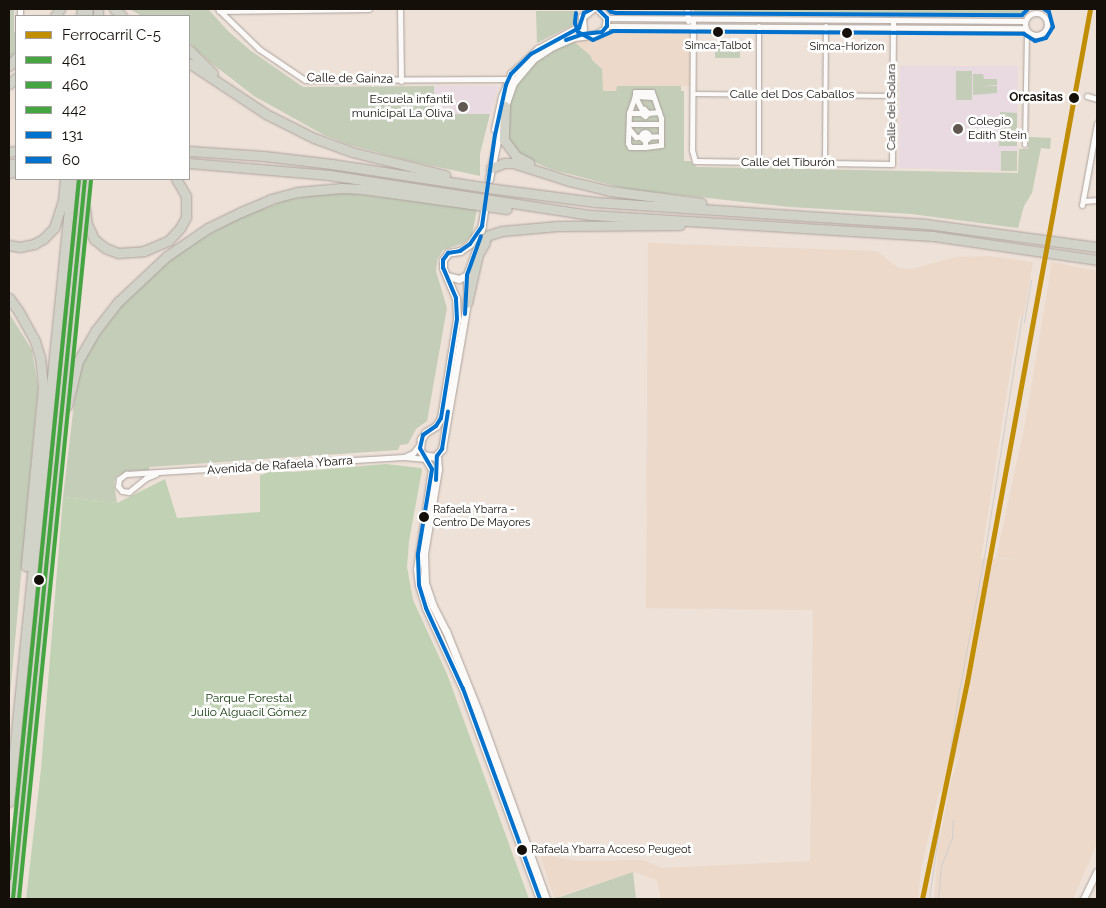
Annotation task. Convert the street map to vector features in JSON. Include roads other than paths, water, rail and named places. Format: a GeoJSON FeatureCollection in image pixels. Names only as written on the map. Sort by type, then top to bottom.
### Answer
{"type":"FeatureCollection","features":[{"type":"Feature","properties":{"kind":"highway"},"geometry":{"type":"LineString","coordinates":[[190,51],[248,102]]}},
{"type":"Feature","properties":{"kind":"highway"},"geometry":{"type":"LineString","coordinates":[[190,64],[288,126],[344,149],[495,189]]}},
{"type":"Feature","properties":{"kind":"highway"},"geometry":{"type":"LineString","coordinates":[[505,106],[504,137],[516,156],[526,162],[585,185]]}},
{"type":"Feature","properties":{"kind":"highway"},"geometry":{"type":"LineString","coordinates":[[190,151],[264,156],[332,164],[595,202],[926,224],[1097,247]]}},
{"type":"Feature","properties":{"kind":"highway"},"geometry":{"type":"LineString","coordinates":[[491,168],[504,163],[513,163],[585,185],[632,195],[733,207],[756,213]]}},
{"type":"Feature","properties":{"kind":"highway"},"geometry":{"type":"LineString","coordinates":[[190,164],[329,175],[534,208],[591,214],[933,236],[1097,260]]}},
{"type":"Feature","properties":{"kind":"highway"},"geometry":{"type":"LineString","coordinates":[[9,245],[24,246],[34,244],[43,239],[54,228],[63,201],[65,180]]}},
{"type":"Feature","properties":{"kind":"highway"},"geometry":{"type":"LineString","coordinates":[[9,802],[72,180]]}},
{"type":"Feature","properties":{"kind":"highway"},"geometry":{"type":"LineString","coordinates":[[13,899],[85,180]]}},
{"type":"Feature","properties":{"kind":"highway"},"geometry":{"type":"LineString","coordinates":[[83,194],[87,224],[94,239],[105,248],[118,253],[133,253],[156,247],[168,241],[180,228],[186,217],[188,206],[183,189],[177,180]]}},
{"type":"Feature","properties":{"kind":"highway"},"geometry":{"type":"LineString","coordinates":[[57,463],[63,442],[72,380],[78,361],[96,330],[119,301],[143,277],[167,256],[208,228],[272,199],[297,192],[342,188],[506,209],[534,208]]}},
{"type":"Feature","properties":{"kind":"highway"},"geometry":{"type":"LineString","coordinates":[[478,245],[493,234],[515,230],[558,226],[720,222]]}},
{"type":"Feature","properties":{"kind":"highway"},"geometry":{"type":"LineString","coordinates":[[467,303],[478,254],[482,247],[496,236],[515,230]]}},
{"type":"Feature","properties":{"kind":"highway"},"geometry":{"type":"LineString","coordinates":[[9,298],[35,341],[40,357],[44,388],[20,630],[23,650]]}},
{"type":"Feature","properties":{"kind":"main road"},"geometry":{"type":"LineString","coordinates":[[589,34],[582,25],[583,11],[592,9]]}},
{"type":"Feature","properties":{"kind":"main road"},"geometry":{"type":"LineString","coordinates":[[491,168],[505,106],[513,83],[533,59],[553,46],[574,37],[599,34],[607,22],[600,9]]}},
{"type":"Feature","properties":{"kind":"main road"},"geometry":{"type":"LineString","coordinates":[[489,179],[500,106],[509,79],[519,65],[538,49],[582,25]]}},
{"type":"Feature","properties":{"kind":"main road"},"geometry":{"type":"LineString","coordinates":[[426,457],[437,456],[442,449],[442,440],[467,303],[467,274],[478,245],[484,210]]}},
{"type":"Feature","properties":{"kind":"main road"},"geometry":{"type":"LineString","coordinates":[[460,251],[473,241],[482,226]]}},
{"type":"Feature","properties":{"kind":"main road"},"geometry":{"type":"LineString","coordinates":[[471,263],[467,255],[460,251],[452,251],[443,260],[443,268],[456,298],[457,319],[441,418],[436,426],[426,432],[420,443],[420,450],[432,469],[418,554],[419,585],[426,608],[463,689],[540,899]]}},
{"type":"Feature","properties":{"kind":"main road"},"geometry":{"type":"LineString","coordinates":[[447,276],[459,279],[467,274]]}},
{"type":"Feature","properties":{"kind":"main road"},"geometry":{"type":"LineString","coordinates":[[426,432],[436,431],[442,440]]}},
{"type":"Feature","properties":{"kind":"main road"},"geometry":{"type":"LineString","coordinates":[[437,456],[438,469],[424,554],[425,584],[478,711],[546,899]]}},
{"type":"Feature","properties":{"kind":"street"},"geometry":{"type":"LineString","coordinates":[[218,10],[369,9]]}},
{"type":"Feature","properties":{"kind":"street"},"geometry":{"type":"LineString","coordinates":[[400,9],[401,81]]}},
{"type":"Feature","properties":{"kind":"street"},"geometry":{"type":"LineString","coordinates":[[687,9],[691,23],[693,94]]}},
{"type":"Feature","properties":{"kind":"street","name":"Calle de Gainza"},"geometry":{"type":"LineString","coordinates":[[218,10],[258,49],[305,80],[509,79]]}},
{"type":"Feature","properties":{"kind":"street"},"geometry":{"type":"LineString","coordinates":[[691,23],[759,26],[1026,29],[1038,35],[1046,30],[1046,18],[1035,11],[1025,21],[1026,29],[1025,145]]}},
{"type":"Feature","properties":{"kind":"street","name":"Calle del Solara"},"geometry":{"type":"LineString","coordinates":[[892,164],[893,20]]}},
{"type":"Feature","properties":{"kind":"street"},"geometry":{"type":"LineString","coordinates":[[607,22],[1025,21]]}},
{"type":"Feature","properties":{"kind":"street"},"geometry":{"type":"LineString","coordinates":[[759,26],[759,163]]}},
{"type":"Feature","properties":{"kind":"street"},"geometry":{"type":"LineString","coordinates":[[825,163],[826,26]]}},
{"type":"Feature","properties":{"kind":"street"},"geometry":{"type":"LineString","coordinates":[[636,92],[652,92],[661,124],[660,146],[629,146],[634,96],[636,92]]}},
{"type":"Feature","properties":{"kind":"street","name":"Calle del Dos Caballos"},"geometry":{"type":"LineString","coordinates":[[693,94],[892,96]]}},
{"type":"Feature","properties":{"kind":"street","name":"Calle del Tiburón"},"geometry":{"type":"LineString","coordinates":[[693,94],[692,150],[695,161],[892,164]]}},
{"type":"Feature","properties":{"kind":"street"},"geometry":{"type":"LineString","coordinates":[[634,96],[644,113],[641,124],[642,147]]}},
{"type":"Feature","properties":{"kind":"street"},"geometry":{"type":"LineString","coordinates":[[1087,96],[1097,97]]}},
{"type":"Feature","properties":{"kind":"street"},"geometry":{"type":"LineString","coordinates":[[631,113],[659,112]]}},
{"type":"Feature","properties":{"kind":"street"},"geometry":{"type":"LineString","coordinates":[[1097,123],[1083,203],[1097,200]]}},
{"type":"Feature","properties":{"kind":"street"},"geometry":{"type":"LineString","coordinates":[[630,128],[641,124],[661,124]]}},
{"type":"Feature","properties":{"kind":"street"},"geometry":{"type":"LineString","coordinates":[[641,124],[632,131],[643,136],[661,136]]}},
{"type":"Feature","properties":{"kind":"street"},"geometry":{"type":"LineString","coordinates":[[630,128],[643,136]]}},
{"type":"Feature","properties":{"kind":"street"},"geometry":{"type":"LineString","coordinates":[[403,457],[413,453],[420,443]]}},
{"type":"Feature","properties":{"kind":"street","name":"Avenida de Rafaela Ybarra"},"geometry":{"type":"LineString","coordinates":[[156,474],[146,478],[129,492],[122,491],[118,486],[119,479],[126,474],[156,474],[426,457]]}},
{"type":"Feature","properties":{"kind":"street"},"geometry":{"type":"LineString","coordinates":[[1084,899],[1097,872]]}},
{"type":"Feature","properties":{"kind":"railway"},"geometry":{"type":"LineString","coordinates":[[1024,322],[1031,280]]}},
{"type":"Feature","properties":{"kind":"railway"},"geometry":{"type":"LineString","coordinates":[[929,899],[957,702],[985,551],[1022,315]]}},
{"type":"Feature","properties":{"kind":"railway"},"geometry":{"type":"LineString","coordinates":[[938,899],[941,866],[952,838],[953,820]]}},
{"type":"Feature","properties":{"kind":"rail line","name":"C-5"},"geometry":{"type":"LineString","coordinates":[[922,899],[967,682],[1090,9]]}},
{"type":"Feature","properties":{"kind":"place","name":"Simca-Talbot"},"geometry":{"type":"Point","coordinates":[718,32]}},
{"type":"Feature","properties":{"kind":"place","name":"Simca-Horizon"},"geometry":{"type":"Point","coordinates":[847,33]}},
{"type":"Feature","properties":{"kind":"place","name":"Orcasitas"},"geometry":{"type":"Point","coordinates":[1074,98]}},
{"type":"Feature","properties":{"kind":"place","name":"Escuela infantil municipal La Oliva"},"geometry":{"type":"Point","coordinates":[463,107]}},
{"type":"Feature","properties":{"kind":"place","name":"Colegio Edith Stein"},"geometry":{"type":"Point","coordinates":[958,129]}},
{"type":"Feature","properties":{"kind":"place","name":"Rafaela Ybarra - Centro De Mayores"},"geometry":{"type":"Point","coordinates":[424,517]}},
{"type":"Feature","properties":{"kind":"place","name":"Rafaela Ybarra Acceso Peugeot"},"geometry":{"type":"Point","coordinates":[522,850]}},
{"type":"Feature","properties":{"kind":"park label","name":"Parque Forestal Julio Alguacil Gómez"},"geometry":{"type":"Point","coordinates":[249,706]}}]}
